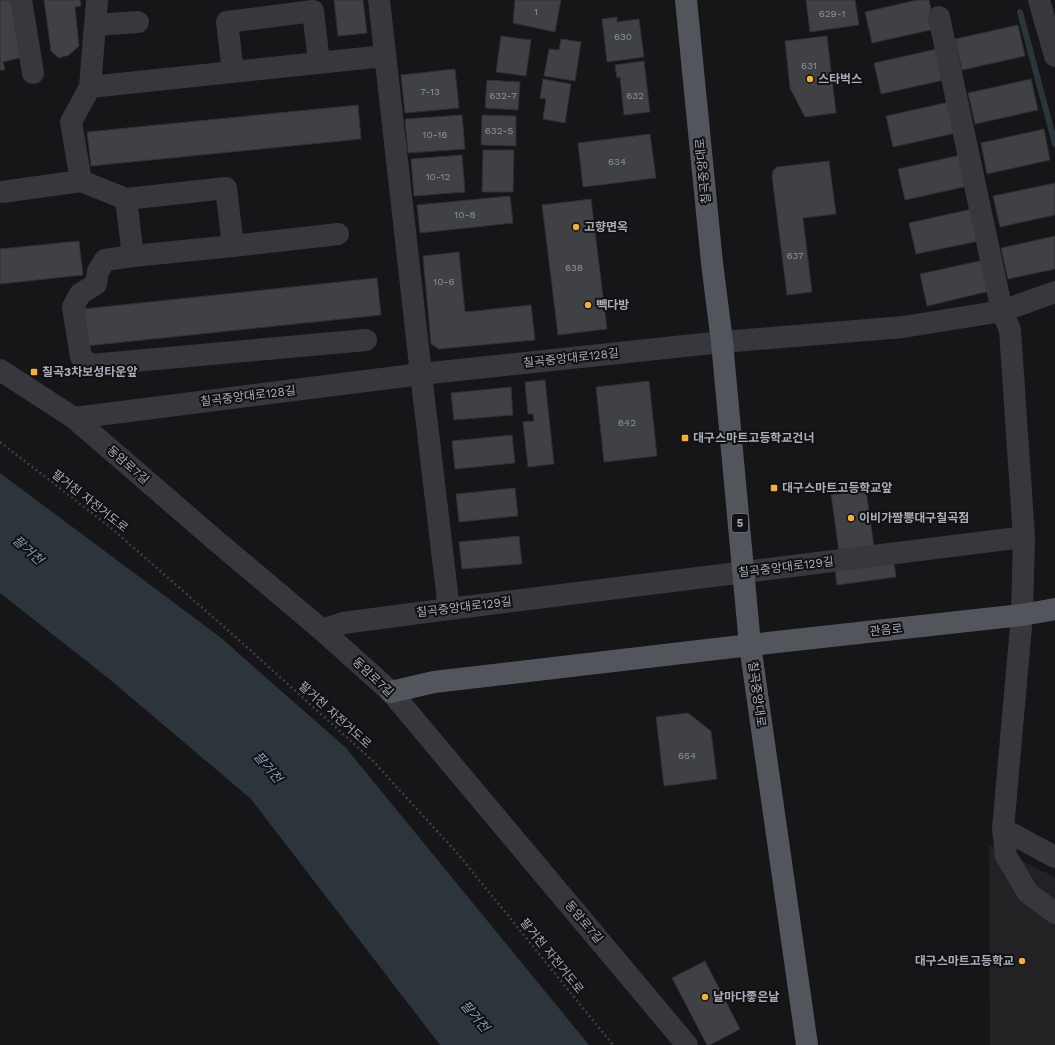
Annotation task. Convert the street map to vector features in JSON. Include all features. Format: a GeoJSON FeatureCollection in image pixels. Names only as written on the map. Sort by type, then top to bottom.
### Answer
{"type":"FeatureCollection","features":[{"type":"Feature","properties":{"kind":"main road","name":"칠곡중앙대로"},"geometry":{"type":"LineString","coordinates":[[686,0],[712,263],[722,342],[750,645],[807,1045]]}},
{"type":"Feature","properties":{"kind":"main road","name":"관음로"},"geometry":{"type":"LineString","coordinates":[[391,692],[434,682],[1022,615],[1055,609]]}},
{"type":"Feature","properties":{"kind":"street"},"geometry":{"type":"LineString","coordinates":[[21,0],[33,73]]}},
{"type":"Feature","properties":{"kind":"street"},"geometry":{"type":"LineString","coordinates":[[81,181],[71,122],[90,88],[97,0]]}},
{"type":"Feature","properties":{"kind":"street"},"geometry":{"type":"LineString","coordinates":[[379,0],[384,56],[421,374],[450,609]]}},
{"type":"Feature","properties":{"kind":"street"},"geometry":{"type":"LineString","coordinates":[[1039,0],[1055,56]]}},
{"type":"Feature","properties":{"kind":"street"},"geometry":{"type":"LineString","coordinates":[[233,72],[227,22],[313,12],[319,62]]}},
{"type":"Feature","properties":{"kind":"street"},"geometry":{"type":"LineString","coordinates":[[939,17],[1002,311],[1010,330],[1024,537],[1022,615],[1003,829],[1006,856],[1028,894],[1055,913]]}},
{"type":"Feature","properties":{"kind":"street"},"geometry":{"type":"LineString","coordinates":[[95,26],[138,22]]}},
{"type":"Feature","properties":{"kind":"street"},"geometry":{"type":"LineString","coordinates":[[90,88],[384,56]]}},
{"type":"Feature","properties":{"kind":"street"},"geometry":{"type":"LineString","coordinates":[[2,192],[81,181],[126,199],[226,188],[233,246]]}},
{"type":"Feature","properties":{"kind":"street"},"geometry":{"type":"LineString","coordinates":[[126,199],[133,256]]}},
{"type":"Feature","properties":{"kind":"street"},"geometry":{"type":"LineString","coordinates":[[338,234],[105,260],[98,270],[96,284],[80,294],[73,307],[82,357],[90,365],[366,340]]}},
{"type":"Feature","properties":{"kind":"street"},"geometry":{"type":"LineString","coordinates":[[722,342],[903,327],[1002,311],[1055,292]]}},
{"type":"Feature","properties":{"kind":"street","name":"칠곡중앙대로128길"},"geometry":{"type":"LineString","coordinates":[[74,418],[421,374],[722,342]]}},
{"type":"Feature","properties":{"kind":"street","name":"동암로7길"},"geometry":{"type":"LineString","coordinates":[[0,370],[74,418],[322,630],[391,692],[687,1045]]}},
{"type":"Feature","properties":{"kind":"street","name":"칠곡중앙대로129길"},"geometry":{"type":"LineString","coordinates":[[322,630],[343,623],[1024,537]]}},
{"type":"Feature","properties":{"kind":"street"},"geometry":{"type":"LineString","coordinates":[[1003,829],[1055,857]]}},
{"type":"Feature","properties":{"kind":"path","name":"팔거천 자전거도로"},"geometry":{"type":"LineString","coordinates":[[0,442],[110,527],[230,632],[373,761],[458,854],[613,1045]]}},
{"type":"Feature","properties":{"kind":"shaded area","name":"대구스마트고등학교"},"geometry":{"type":"Polygon","coordinates":[[[989,845],[1055,877],[1055,1045],[990,1045],[989,845]]]}},
{"type":"Feature","properties":{"kind":"water","name":"팔거천"},"geometry":{"type":"Polygon","coordinates":[[[0,473],[220,637],[346,748],[589,1045],[440,1045],[251,799],[108,678],[0,593],[0,473]]]}},
{"type":"Feature","properties":{"kind":"building"},"geometry":{"type":"Polygon","coordinates":[[[0,0],[11,0],[23,57],[3,62],[5,70],[0,70],[0,0]]]}},
{"type":"Feature","properties":{"kind":"building"},"geometry":{"type":"Polygon","coordinates":[[[44,0],[80,0],[81,6],[75,7],[79,46],[69,55],[59,58],[51,51],[44,0]]]}},
{"type":"Feature","properties":{"kind":"building"},"geometry":{"type":"Polygon","coordinates":[[[334,0],[363,0],[367,33],[338,36],[334,0]]]}},
{"type":"Feature","properties":{"kind":"building"},"geometry":{"type":"Polygon","coordinates":[[[515,0],[561,0],[555,32],[513,23],[515,0]]]}},
{"type":"Feature","properties":{"kind":"building"},"geometry":{"type":"Polygon","coordinates":[[[806,0],[855,0],[859,25],[810,32],[806,0]]]}},
{"type":"Feature","properties":{"kind":"building"},"geometry":{"type":"Polygon","coordinates":[[[917,0],[929,0],[935,29],[872,43],[865,12],[917,0]]]}},
{"type":"Feature","properties":{"kind":"building"},"geometry":{"type":"Polygon","coordinates":[[[617,17],[617,22],[639,19],[644,57],[607,62],[602,19],[617,17]]]}},
{"type":"Feature","properties":{"kind":"building"},"geometry":{"type":"Polygon","coordinates":[[[1018,25],[1025,56],[962,70],[955,39],[1018,25]]]}},
{"type":"Feature","properties":{"kind":"building"},"geometry":{"type":"Polygon","coordinates":[[[501,36],[531,40],[526,76],[496,72],[501,36]]]}},
{"type":"Feature","properties":{"kind":"building"},"geometry":{"type":"Polygon","coordinates":[[[827,36],[836,113],[805,117],[790,88],[785,41],[827,36]]]}},
{"type":"Feature","properties":{"kind":"building"},"geometry":{"type":"Polygon","coordinates":[[[561,39],[581,42],[575,81],[544,76],[549,49],[559,50],[561,39]]]}},
{"type":"Feature","properties":{"kind":"building"},"geometry":{"type":"Polygon","coordinates":[[[937,49],[944,80],[881,94],[874,63],[937,49]]]}},
{"type":"Feature","properties":{"kind":"building"},"geometry":{"type":"Polygon","coordinates":[[[644,61],[650,112],[624,115],[620,77],[617,78],[615,65],[644,61]]]}},
{"type":"Feature","properties":{"kind":"building"},"geometry":{"type":"Polygon","coordinates":[[[455,69],[459,108],[405,113],[401,75],[455,69]]]}},
{"type":"Feature","properties":{"kind":"building"},"geometry":{"type":"Polygon","coordinates":[[[543,79],[571,84],[565,123],[543,119],[546,99],[540,98],[543,79]]]}},
{"type":"Feature","properties":{"kind":"building"},"geometry":{"type":"Polygon","coordinates":[[[1031,79],[1038,110],[975,124],[968,93],[1031,79]]]}},
{"type":"Feature","properties":{"kind":"building"},"geometry":{"type":"Polygon","coordinates":[[[487,80],[520,82],[518,110],[485,108],[487,80]]]}},
{"type":"Feature","properties":{"kind":"building"},"geometry":{"type":"Polygon","coordinates":[[[949,102],[956,133],[893,147],[886,116],[949,102]]]}},
{"type":"Feature","properties":{"kind":"building"},"geometry":{"type":"Polygon","coordinates":[[[358,105],[361,139],[91,166],[87,132],[358,105]]]}},
{"type":"Feature","properties":{"kind":"building"},"geometry":{"type":"Polygon","coordinates":[[[462,115],[465,149],[408,153],[405,119],[462,115]]]}},
{"type":"Feature","properties":{"kind":"building"},"geometry":{"type":"Polygon","coordinates":[[[482,115],[516,116],[516,146],[481,145],[482,115]]]}},
{"type":"Feature","properties":{"kind":"building"},"geometry":{"type":"Polygon","coordinates":[[[1044,129],[1050,160],[987,174],[981,143],[1044,129]]]}},
{"type":"Feature","properties":{"kind":"building"},"geometry":{"type":"Polygon","coordinates":[[[650,134],[656,178],[583,187],[578,143],[650,134]]]}},
{"type":"Feature","properties":{"kind":"building"},"geometry":{"type":"Polygon","coordinates":[[[483,150],[514,150],[513,192],[482,192],[483,150]]]}},
{"type":"Feature","properties":{"kind":"building"},"geometry":{"type":"Polygon","coordinates":[[[462,155],[465,192],[414,196],[411,159],[462,155]]]}},
{"type":"Feature","properties":{"kind":"building"},"geometry":{"type":"Polygon","coordinates":[[[961,155],[968,186],[905,200],[898,169],[961,155]]]}},
{"type":"Feature","properties":{"kind":"building"},"geometry":{"type":"Polygon","coordinates":[[[829,161],[836,214],[803,218],[812,292],[787,295],[772,176],[773,171],[777,167],[829,161]]]}},
{"type":"Feature","properties":{"kind":"building"},"geometry":{"type":"Polygon","coordinates":[[[1055,183],[1055,215],[1000,227],[993,196],[1055,183]]]}},
{"type":"Feature","properties":{"kind":"building"},"geometry":{"type":"Polygon","coordinates":[[[510,196],[513,223],[420,233],[417,205],[510,196]]]}},
{"type":"Feature","properties":{"kind":"building"},"geometry":{"type":"Polygon","coordinates":[[[591,199],[607,329],[558,335],[542,205],[591,199]]]}},
{"type":"Feature","properties":{"kind":"building"},"geometry":{"type":"Polygon","coordinates":[[[972,209],[979,241],[916,254],[909,223],[972,209]]]}},
{"type":"Feature","properties":{"kind":"building"},"geometry":{"type":"Polygon","coordinates":[[[1055,236],[1055,269],[1008,279],[1001,248],[1055,236]]]}},
{"type":"Feature","properties":{"kind":"building"},"geometry":{"type":"Polygon","coordinates":[[[79,241],[83,275],[0,284],[0,249],[79,241]]]}},
{"type":"Feature","properties":{"kind":"building"},"geometry":{"type":"Polygon","coordinates":[[[459,252],[465,312],[531,305],[535,340],[439,349],[431,344],[423,256],[459,252]]]}},
{"type":"Feature","properties":{"kind":"building"},"geometry":{"type":"Polygon","coordinates":[[[984,260],[990,291],[927,306],[920,274],[984,260]]]}},
{"type":"Feature","properties":{"kind":"building"},"geometry":{"type":"Polygon","coordinates":[[[377,278],[381,315],[86,346],[83,309],[377,278]]]}},
{"type":"Feature","properties":{"kind":"building"},"geometry":{"type":"Polygon","coordinates":[[[545,380],[554,464],[528,467],[523,422],[534,421],[533,414],[528,414],[525,382],[545,380]]]}},
{"type":"Feature","properties":{"kind":"building"},"geometry":{"type":"Polygon","coordinates":[[[649,381],[657,456],[604,462],[596,387],[649,381]]]}},
{"type":"Feature","properties":{"kind":"building"},"geometry":{"type":"Polygon","coordinates":[[[511,387],[513,415],[454,420],[451,393],[511,387]]]}},
{"type":"Feature","properties":{"kind":"building"},"geometry":{"type":"Polygon","coordinates":[[[512,435],[515,463],[455,469],[452,441],[512,435]]]}},
{"type":"Feature","properties":{"kind":"building"},"geometry":{"type":"Polygon","coordinates":[[[515,488],[518,516],[459,522],[456,494],[515,488]]]}},
{"type":"Feature","properties":{"kind":"building"},"geometry":{"type":"Polygon","coordinates":[[[866,490],[874,547],[839,551],[831,495],[866,490]]]}},
{"type":"Feature","properties":{"kind":"building"},"geometry":{"type":"Polygon","coordinates":[[[519,536],[522,564],[462,569],[459,542],[519,536]]]}},
{"type":"Feature","properties":{"kind":"building"},"geometry":{"type":"Polygon","coordinates":[[[894,562],[896,577],[837,585],[835,570],[894,562]]]}},
{"type":"Feature","properties":{"kind":"building"},"geometry":{"type":"Polygon","coordinates":[[[688,713],[711,731],[717,779],[664,786],[656,717],[688,713]]]}},
{"type":"Feature","properties":{"kind":"building"},"geometry":{"type":"Polygon","coordinates":[[[705,961],[740,1029],[710,1045],[707,1045],[672,978],[705,961]]]}},
{"type":"Feature","properties":{"kind":"waterway"},"geometry":{"type":"LineString","coordinates":[[1020,12],[1055,144]]}},
{"type":"Feature","properties":{"kind":"place","name":"스타벅스"},"geometry":{"type":"Point","coordinates":[810,79]}},
{"type":"Feature","properties":{"kind":"place","name":"고향면옥"},"geometry":{"type":"Point","coordinates":[576,227]}},
{"type":"Feature","properties":{"kind":"place","name":"빽다방"},"geometry":{"type":"Point","coordinates":[588,305]}},
{"type":"Feature","properties":{"kind":"place","name":"칠곡3차보성타운앞"},"geometry":{"type":"Point","coordinates":[34,372]}},
{"type":"Feature","properties":{"kind":"place","name":"대구스마트고등학교건너"},"geometry":{"type":"Point","coordinates":[685,438]}},
{"type":"Feature","properties":{"kind":"place","name":"대구스마트고등학교앞"},"geometry":{"type":"Point","coordinates":[774,488]}},
{"type":"Feature","properties":{"kind":"place","name":"이비가짬뽕대구칠곡점"},"geometry":{"type":"Point","coordinates":[851,518]}},
{"type":"Feature","properties":{"kind":"place","name":"대구스마트고등학교"},"geometry":{"type":"Point","coordinates":[1022,961]}},
{"type":"Feature","properties":{"kind":"place","name":"날마다좋은날"},"geometry":{"type":"Point","coordinates":[705,997]}}]}
